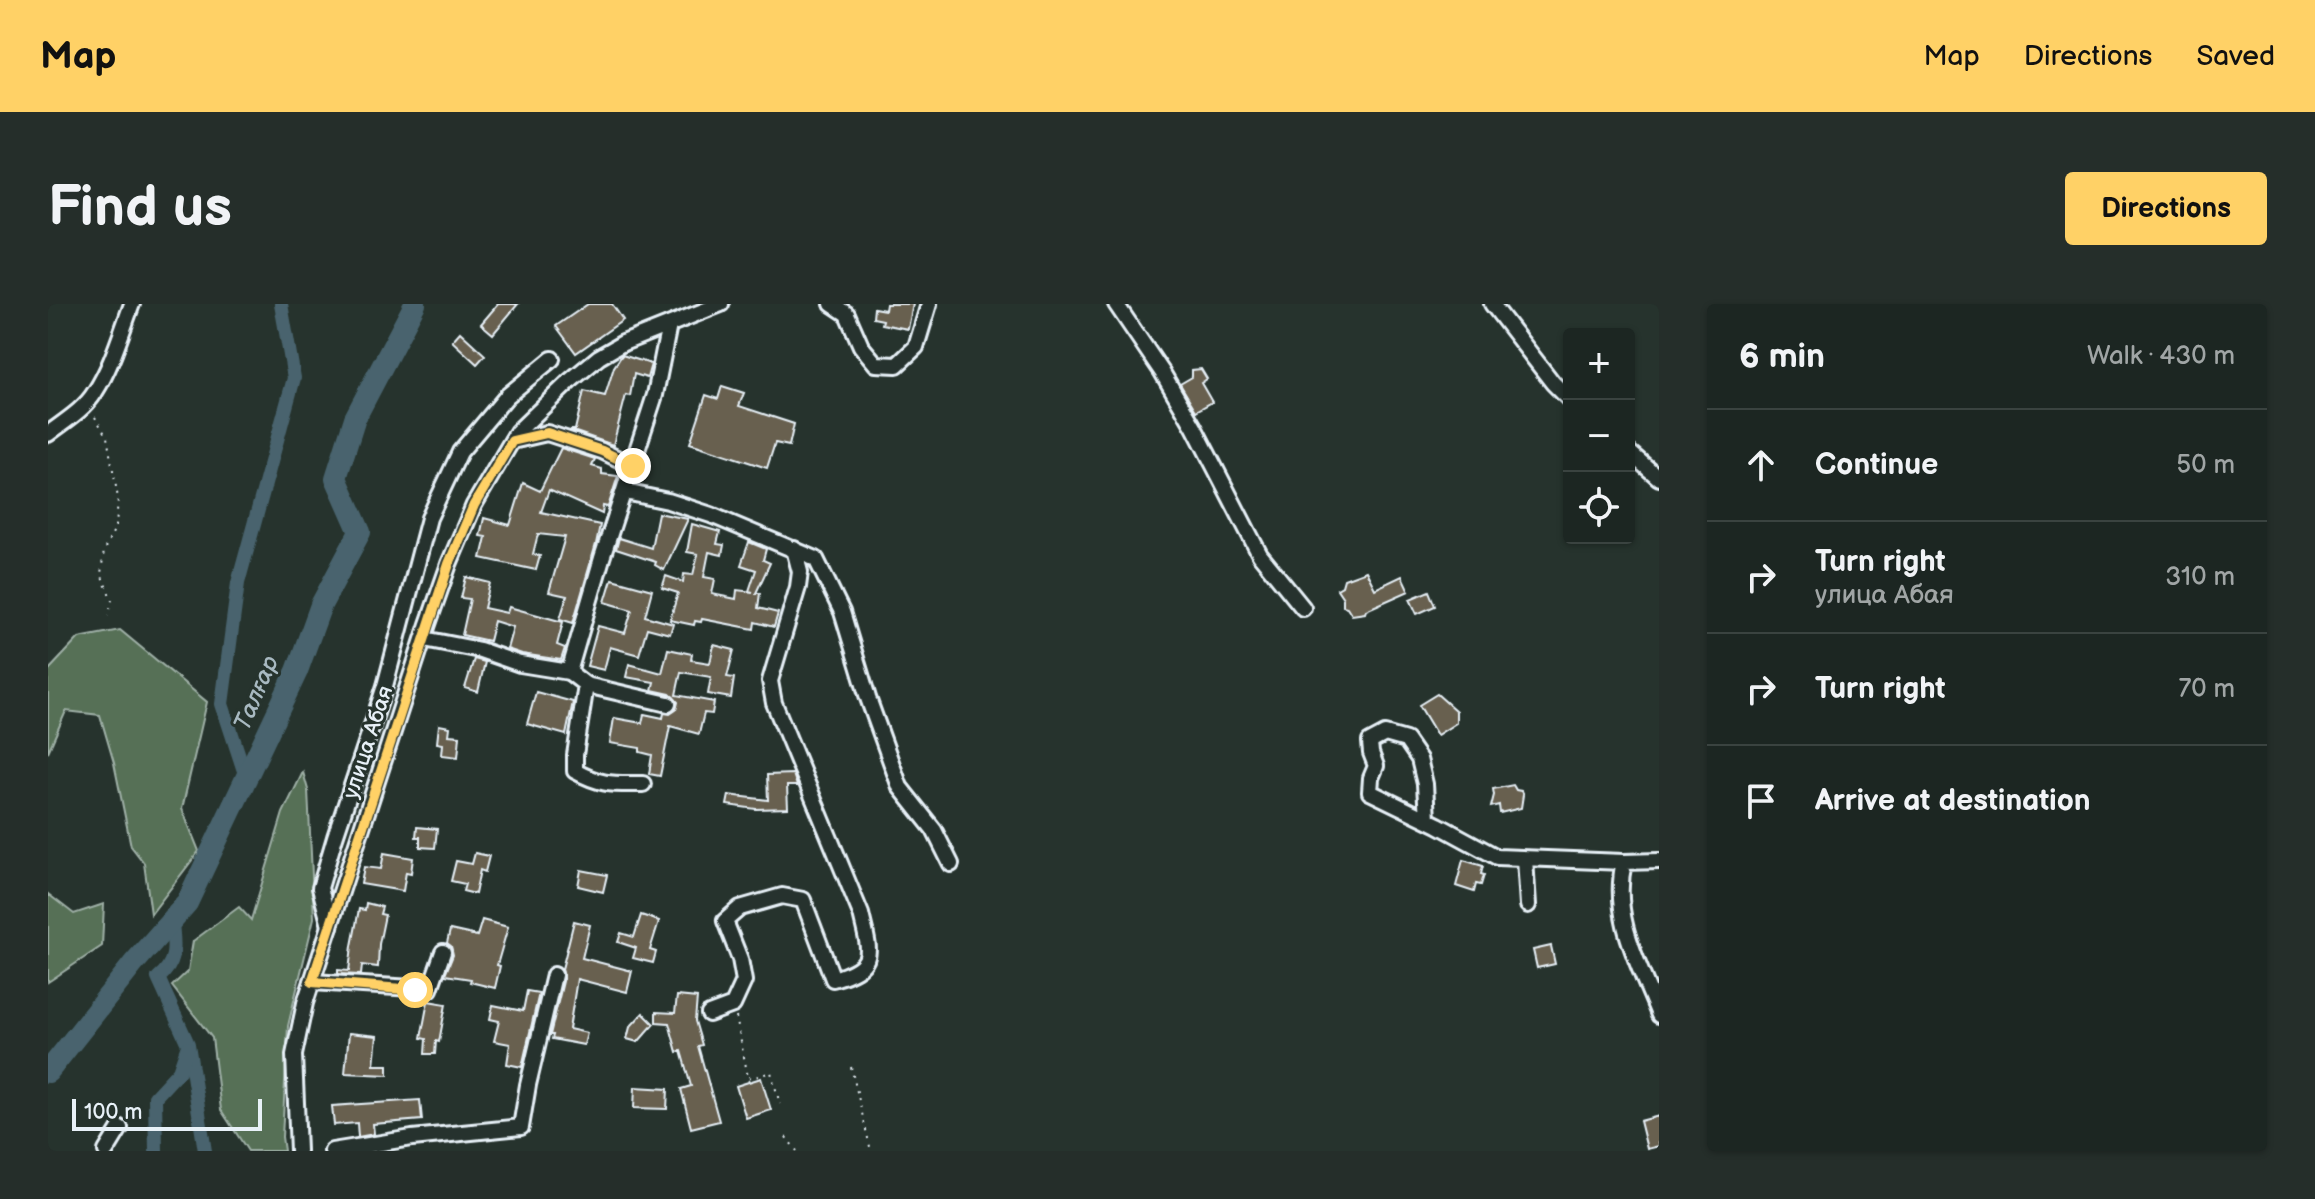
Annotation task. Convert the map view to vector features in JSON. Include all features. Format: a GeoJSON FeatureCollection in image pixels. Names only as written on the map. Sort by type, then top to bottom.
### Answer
{"type":"FeatureCollection","features":[{"type":"Feature","properties":{"kind":"street"},"geometry":{"type":"LineString","coordinates":[[48,434],[74,416],[95,393],[132,304]]}},
{"type":"Feature","properties":{"kind":"street","name":"улица Абая"},"geometry":{"type":"LineString","coordinates":[[298,1151],[294,1055],[305,1003],[449,564],[474,505],[517,432],[599,357],[721,304]]}},
{"type":"Feature","properties":{"kind":"street"},"geometry":{"type":"LineString","coordinates":[[832,304],[847,314],[861,346],[876,364],[897,365],[916,347],[929,304]]}},
{"type":"Feature","properties":{"kind":"street"},"geometry":{"type":"LineString","coordinates":[[1116,304],[1170,386],[1260,555],[1303,608]]}},
{"type":"Feature","properties":{"kind":"street"},"geometry":{"type":"LineString","coordinates":[[1492,304],[1563,393]]}},
{"type":"Feature","properties":{"kind":"street"},"geometry":{"type":"LineString","coordinates":[[569,672],[655,395],[669,325]]}},
{"type":"Feature","properties":{"kind":"street"},"geometry":{"type":"LineString","coordinates":[[330,927],[320,888],[385,686],[429,518],[460,452],[507,396],[552,359]]}},
{"type":"Feature","properties":{"kind":"street"},"geometry":{"type":"LineString","coordinates":[[512,441],[547,433],[602,451],[633,466]]}},
{"type":"Feature","properties":{"kind":"street"},"geometry":{"type":"LineString","coordinates":[[1635,457],[1659,478]]}},
{"type":"Feature","properties":{"kind":"street"},"geometry":{"type":"LineString","coordinates":[[625,492],[697,510],[816,559],[842,612],[900,787],[934,830],[951,864]]}},
{"type":"Feature","properties":{"kind":"street"},"geometry":{"type":"LineString","coordinates":[[709,1014],[733,1005],[744,981],[740,959],[725,921],[740,908],[782,896],[803,900],[833,979],[851,974],[865,964],[870,950],[861,914],[774,703],[770,681],[800,572],[794,549]]}},
{"type":"Feature","properties":{"kind":"street"},"geometry":{"type":"LineString","coordinates":[[424,639],[480,650],[520,664],[569,672],[586,685],[668,704]]}},
{"type":"Feature","properties":{"kind":"street"},"geometry":{"type":"LineString","coordinates":[[586,685],[575,771],[605,784],[643,784]]}},
{"type":"Feature","properties":{"kind":"street"},"geometry":{"type":"LineString","coordinates":[[1427,819],[1425,784],[1419,759],[1406,740],[1385,734],[1370,742],[1376,766],[1370,792],[1497,857],[1659,861]]}},
{"type":"Feature","properties":{"kind":"street"},"geometry":{"type":"LineString","coordinates":[[1525,859],[1528,905]]}},
{"type":"Feature","properties":{"kind":"street"},"geometry":{"type":"LineString","coordinates":[[1624,862],[1619,882],[1621,915],[1659,1015]]}},
{"type":"Feature","properties":{"kind":"street"},"geometry":{"type":"LineString","coordinates":[[312,982],[430,989],[443,952]]}},
{"type":"Feature","properties":{"kind":"street"},"geometry":{"type":"LineString","coordinates":[[332,1151],[412,1138],[521,1127],[554,975]]}},
{"type":"Feature","properties":{"kind":"street"},"geometry":{"type":"LineString","coordinates":[[106,1151],[120,1128]]}},
{"type":"Feature","properties":{"kind":"path"},"geometry":{"type":"LineString","coordinates":[[87,402],[107,437],[118,498],[116,526],[104,550],[101,574],[112,600],[108,616]]}},
{"type":"Feature","properties":{"kind":"path"},"geometry":{"type":"LineString","coordinates":[[735,1014],[749,1082]]}},
{"type":"Feature","properties":{"kind":"path"},"geometry":{"type":"LineString","coordinates":[[851,1067],[871,1151]]}},
{"type":"Feature","properties":{"kind":"path"},"geometry":{"type":"LineString","coordinates":[[748,1076],[752,1078],[771,1072],[780,1104]]}},
{"type":"Feature","properties":{"kind":"path"},"geometry":{"type":"LineString","coordinates":[[786,1137],[797,1151]]}},
{"type":"Feature","properties":{"kind":"green space"},"geometry":{"type":"Polygon","coordinates":[[[120,630],[207,702],[182,809],[199,851],[151,914],[144,863],[131,846],[114,763],[100,715],[66,711],[48,752],[48,671],[79,638],[120,630]]]}},
{"type":"Feature","properties":{"kind":"green space"},"geometry":{"type":"Polygon","coordinates":[[[303,772],[308,790],[314,918],[288,1026],[282,1137],[284,1151],[248,1151],[221,1110],[212,1038],[172,986],[188,971],[193,941],[239,907],[251,920],[283,813],[303,772]]]}},
{"type":"Feature","properties":{"kind":"green space"},"geometry":{"type":"Polygon","coordinates":[[[48,894],[74,914],[104,904],[102,946],[48,982],[48,894]]]}},
{"type":"Feature","properties":{"kind":"building"},"geometry":{"type":"Polygon","coordinates":[[[498,304],[518,304],[493,334],[481,324],[498,304]]]}},
{"type":"Feature","properties":{"kind":"building"},"geometry":{"type":"Polygon","coordinates":[[[588,304],[612,304],[623,320],[576,353],[556,326],[588,304]]]}},
{"type":"Feature","properties":{"kind":"building"},"geometry":{"type":"Polygon","coordinates":[[[886,304],[913,304],[908,329],[882,324],[883,320],[873,318],[874,308],[885,310],[886,304]]]}},
{"type":"Feature","properties":{"kind":"building"},"geometry":{"type":"Polygon","coordinates":[[[460,332],[485,355],[477,364],[452,341],[460,332]]]}},
{"type":"Feature","properties":{"kind":"building"},"geometry":{"type":"Polygon","coordinates":[[[622,355],[651,364],[647,378],[634,374],[630,396],[626,395],[613,445],[570,430],[575,430],[584,391],[605,396],[614,367],[622,355]]]}},
{"type":"Feature","properties":{"kind":"building"},"geometry":{"type":"Polygon","coordinates":[[[1201,369],[1207,379],[1201,383],[1212,402],[1196,411],[1180,384],[1192,377],[1192,370],[1201,369]]]}},
{"type":"Feature","properties":{"kind":"building"},"geometry":{"type":"Polygon","coordinates":[[[722,386],[744,393],[739,406],[794,424],[789,446],[775,443],[767,468],[690,443],[706,395],[718,399],[722,386]]]}},
{"type":"Feature","properties":{"kind":"building"},"geometry":{"type":"Polygon","coordinates":[[[561,448],[595,459],[592,466],[602,469],[602,474],[618,476],[608,507],[603,506],[602,514],[549,490],[541,512],[600,525],[573,623],[560,619],[567,596],[549,592],[565,537],[538,534],[533,554],[540,556],[536,570],[481,558],[486,537],[480,536],[484,518],[510,525],[523,483],[540,491],[561,448]]]}},
{"type":"Feature","properties":{"kind":"building"},"geometry":{"type":"Polygon","coordinates":[[[658,513],[688,519],[664,570],[655,565],[656,562],[616,549],[619,538],[651,548],[658,513]]]}},
{"type":"Feature","properties":{"kind":"building"},"geometry":{"type":"Polygon","coordinates":[[[692,524],[720,532],[717,544],[724,545],[722,555],[709,552],[704,577],[715,579],[712,594],[736,599],[737,590],[753,592],[749,591],[756,570],[741,565],[749,542],[766,549],[763,560],[770,563],[756,593],[760,593],[758,608],[778,613],[774,627],[755,622],[754,629],[702,619],[701,622],[695,621],[694,625],[670,620],[678,593],[662,588],[666,576],[683,582],[684,574],[693,575],[698,554],[687,552],[692,524]]]}},
{"type":"Feature","properties":{"kind":"building"},"geometry":{"type":"Polygon","coordinates":[[[1366,571],[1375,589],[1402,576],[1409,591],[1365,613],[1352,615],[1343,606],[1343,598],[1337,589],[1344,579],[1366,571]]]}},
{"type":"Feature","properties":{"kind":"building"},"geometry":{"type":"Polygon","coordinates":[[[466,577],[490,583],[484,608],[507,613],[509,607],[563,622],[557,645],[565,648],[561,660],[507,649],[513,627],[494,621],[489,641],[462,635],[470,599],[461,598],[466,577]]]}},
{"type":"Feature","properties":{"kind":"building"},"geometry":{"type":"Polygon","coordinates":[[[612,579],[652,590],[645,616],[673,624],[670,634],[647,628],[639,655],[610,647],[604,670],[587,666],[598,626],[625,633],[632,610],[605,602],[612,579]]]}},
{"type":"Feature","properties":{"kind":"building"},"geometry":{"type":"Polygon","coordinates":[[[1429,591],[1435,606],[1417,614],[1410,599],[1429,591]]]}},
{"type":"Feature","properties":{"kind":"building"},"geometry":{"type":"Polygon","coordinates":[[[714,645],[734,650],[727,677],[734,678],[731,698],[708,694],[711,677],[681,672],[676,695],[714,702],[712,714],[704,713],[699,734],[670,726],[660,776],[649,774],[652,755],[640,752],[640,748],[610,743],[614,718],[642,723],[644,714],[663,718],[664,713],[670,714],[676,710],[678,702],[670,694],[652,690],[654,682],[626,677],[629,664],[662,673],[668,649],[692,654],[691,660],[710,663],[714,645]]]}},
{"type":"Feature","properties":{"kind":"building"},"geometry":{"type":"Polygon","coordinates":[[[474,659],[485,662],[478,692],[465,688],[474,659]]]}},
{"type":"Feature","properties":{"kind":"building"},"geometry":{"type":"Polygon","coordinates":[[[536,692],[573,702],[566,735],[527,724],[536,692]]]}},
{"type":"Feature","properties":{"kind":"building"},"geometry":{"type":"Polygon","coordinates":[[[1437,694],[1456,711],[1456,723],[1437,735],[1419,705],[1437,694]]]}},
{"type":"Feature","properties":{"kind":"building"},"geometry":{"type":"Polygon","coordinates":[[[439,725],[450,727],[449,735],[460,736],[458,757],[442,755],[443,744],[437,743],[439,725]]]}},
{"type":"Feature","properties":{"kind":"building"},"geometry":{"type":"Polygon","coordinates":[[[793,774],[797,786],[787,786],[788,808],[756,809],[727,805],[729,795],[768,800],[767,775],[793,774]]]}},
{"type":"Feature","properties":{"kind":"building"},"geometry":{"type":"Polygon","coordinates":[[[1513,785],[1523,795],[1521,808],[1500,813],[1499,805],[1491,807],[1493,789],[1513,785]]]}},
{"type":"Feature","properties":{"kind":"building"},"geometry":{"type":"Polygon","coordinates":[[[417,827],[437,829],[435,848],[420,847],[420,837],[416,837],[417,827]]]}},
{"type":"Feature","properties":{"kind":"building"},"geometry":{"type":"Polygon","coordinates":[[[384,853],[413,858],[411,873],[406,872],[403,891],[361,884],[364,867],[381,869],[384,853]]]}},
{"type":"Feature","properties":{"kind":"building"},"geometry":{"type":"Polygon","coordinates":[[[475,853],[489,856],[485,872],[480,870],[475,894],[463,891],[465,884],[451,881],[456,861],[472,864],[475,853]]]}},
{"type":"Feature","properties":{"kind":"building"},"geometry":{"type":"Polygon","coordinates":[[[1463,860],[1483,866],[1481,885],[1476,884],[1474,892],[1456,886],[1463,860]]]}},
{"type":"Feature","properties":{"kind":"building"},"geometry":{"type":"Polygon","coordinates":[[[581,870],[607,875],[603,892],[578,886],[581,870]]]}},
{"type":"Feature","properties":{"kind":"building"},"geometry":{"type":"Polygon","coordinates":[[[366,903],[382,907],[380,914],[385,915],[378,967],[362,965],[361,975],[338,974],[338,970],[349,971],[359,909],[365,910],[366,903]]]}},
{"type":"Feature","properties":{"kind":"building"},"geometry":{"type":"Polygon","coordinates":[[[641,915],[659,921],[650,950],[656,952],[653,963],[633,958],[636,948],[618,942],[621,933],[634,937],[641,915]]]}},
{"type":"Feature","properties":{"kind":"building"},"geometry":{"type":"Polygon","coordinates":[[[482,920],[508,927],[497,965],[500,966],[495,988],[470,982],[471,979],[445,975],[453,955],[447,943],[450,930],[477,936],[482,920]]]}},
{"type":"Feature","properties":{"kind":"building"},"geometry":{"type":"Polygon","coordinates":[[[574,921],[590,925],[582,958],[632,971],[627,992],[577,979],[569,1029],[587,1033],[584,1045],[552,1039],[553,1035],[550,1035],[574,921]]]}},
{"type":"Feature","properties":{"kind":"building"},"geometry":{"type":"Polygon","coordinates":[[[1551,946],[1555,964],[1537,968],[1533,950],[1551,946]]]}},
{"type":"Feature","properties":{"kind":"building"},"geometry":{"type":"Polygon","coordinates":[[[527,991],[539,993],[522,1067],[507,1064],[510,1044],[494,1041],[499,1021],[490,1019],[493,1005],[523,1011],[527,991]]]}},
{"type":"Feature","properties":{"kind":"building"},"geometry":{"type":"Polygon","coordinates":[[[677,996],[697,998],[695,1021],[702,1045],[698,1046],[719,1121],[691,1128],[681,1089],[691,1086],[681,1051],[677,1052],[669,1023],[656,1022],[656,1012],[675,1013],[677,996]]]}},
{"type":"Feature","properties":{"kind":"building"},"geometry":{"type":"Polygon","coordinates":[[[428,1001],[446,1004],[435,1054],[425,1054],[426,1039],[421,1038],[428,1001]]]}},
{"type":"Feature","properties":{"kind":"building"},"geometry":{"type":"Polygon","coordinates":[[[643,1013],[654,1024],[638,1042],[627,1039],[630,1027],[643,1013]]]}},
{"type":"Feature","properties":{"kind":"building"},"geometry":{"type":"Polygon","coordinates":[[[349,1033],[377,1036],[374,1065],[388,1065],[388,1075],[345,1073],[349,1033]]]}},
{"type":"Feature","properties":{"kind":"building"},"geometry":{"type":"Polygon","coordinates":[[[761,1078],[771,1110],[746,1118],[736,1086],[761,1078]]]}},
{"type":"Feature","properties":{"kind":"building"},"geometry":{"type":"Polygon","coordinates":[[[635,1087],[668,1089],[667,1109],[634,1108],[635,1087]]]}},
{"type":"Feature","properties":{"kind":"building"},"geometry":{"type":"Polygon","coordinates":[[[420,1100],[422,1120],[373,1124],[374,1134],[358,1137],[357,1123],[334,1125],[332,1106],[420,1100]]]}},
{"type":"Feature","properties":{"kind":"building"},"geometry":{"type":"Polygon","coordinates":[[[1659,1116],[1659,1146],[1647,1149],[1640,1121],[1659,1116]]]}},
{"type":"Feature","properties":{"kind":"waterway"},"geometry":{"type":"LineString","coordinates":[[247,780],[222,704],[238,583],[294,378],[281,304]]}},
{"type":"Feature","properties":{"kind":"waterway","name":"Талғар"},"geometry":{"type":"LineString","coordinates":[[48,1072],[134,963],[187,903],[297,671],[321,605],[360,532],[336,478],[355,418],[415,304]]}},
{"type":"Feature","properties":{"kind":"waterway"},"geometry":{"type":"LineString","coordinates":[[172,923],[172,960],[158,978],[188,1044],[205,1151]]}},
{"type":"Feature","properties":{"kind":"waterway"},"geometry":{"type":"LineString","coordinates":[[156,1151],[155,1097],[179,1071],[187,1048]]}},
{"type":"Feature","properties":{"kind":"route"},"geometry":{"type":"LineString","coordinates":[[415,990],[312,982],[449,564],[474,505],[512,441],[547,433],[602,451],[633,466]]}}]}
